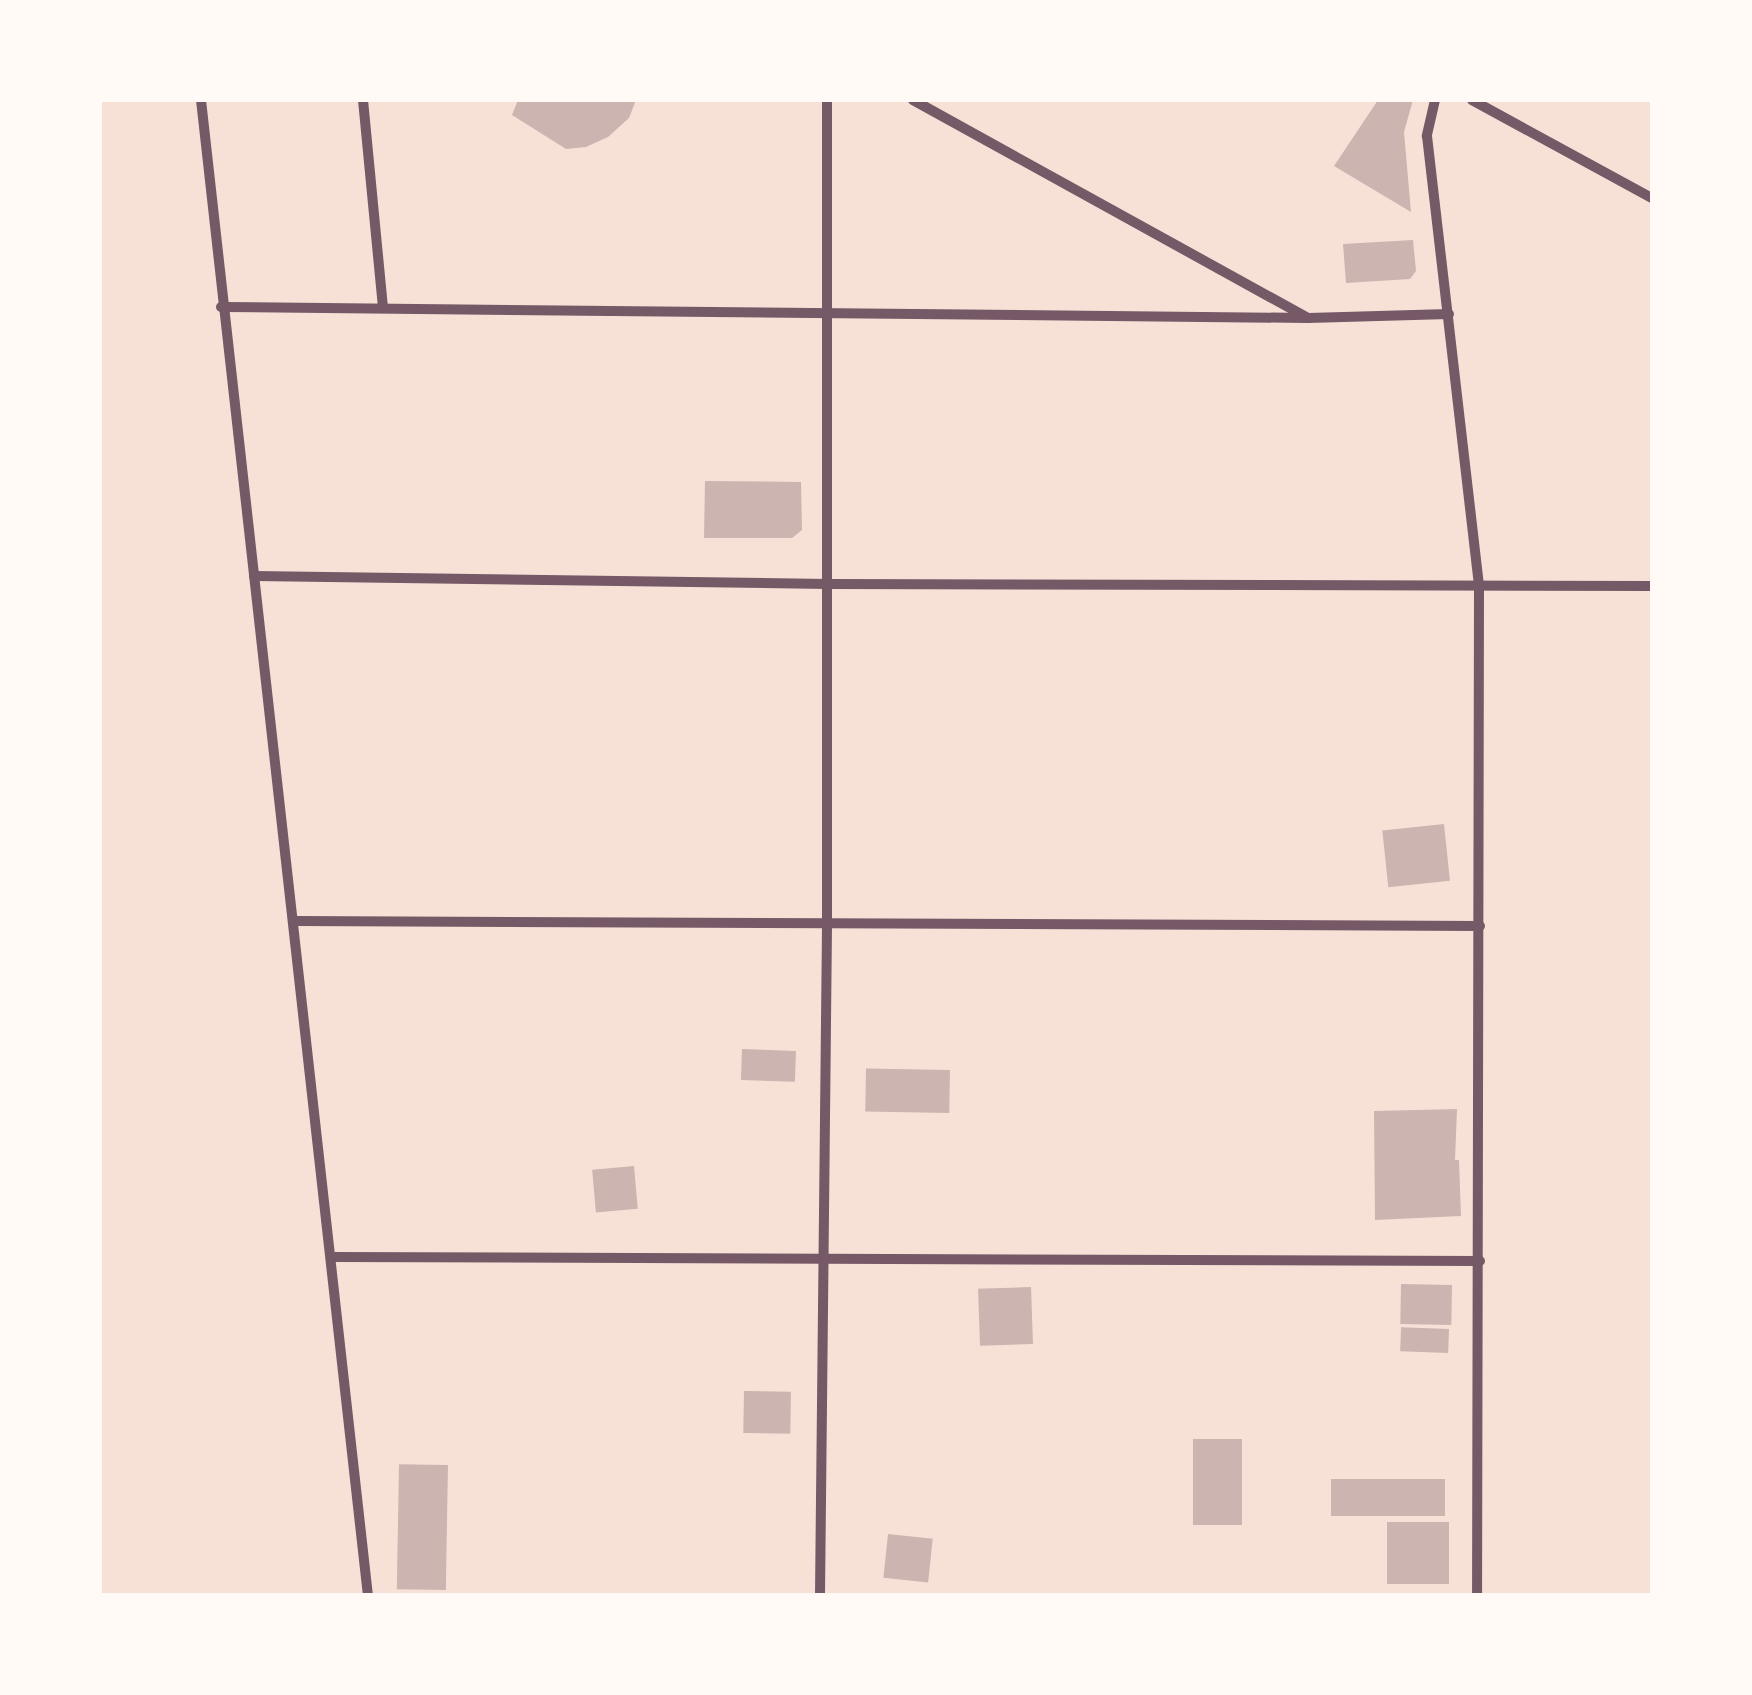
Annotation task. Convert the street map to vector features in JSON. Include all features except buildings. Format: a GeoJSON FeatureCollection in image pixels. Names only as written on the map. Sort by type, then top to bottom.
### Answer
{"type":"FeatureCollection","features":[{"type":"Feature","properties":{"kind":"street"},"geometry":{"type":"LineString","coordinates":[[200,100],[296,921],[368,1595]]}},
{"type":"Feature","properties":{"kind":"street"},"geometry":{"type":"LineString","coordinates":[[363,100],[383,308]]}},
{"type":"Feature","properties":{"kind":"street"},"geometry":{"type":"LineString","coordinates":[[820,1595],[827,924],[827,100]]}},
{"type":"Feature","properties":{"kind":"street"},"geometry":{"type":"LineString","coordinates":[[913,100],[1308,318]]}},
{"type":"Feature","properties":{"kind":"street"},"geometry":{"type":"LineString","coordinates":[[1434,100],[1427,136],[1479,584],[1477,1595]]}},
{"type":"Feature","properties":{"kind":"street"},"geometry":{"type":"LineString","coordinates":[[1472,100],[1652,198]]}},
{"type":"Feature","properties":{"kind":"street"},"geometry":{"type":"LineString","coordinates":[[222,307],[828,310],[1308,318],[1448,314]]}},
{"type":"Feature","properties":{"kind":"street"},"geometry":{"type":"LineString","coordinates":[[254,576],[828,584],[1652,586]]}},
{"type":"Feature","properties":{"kind":"street"},"geometry":{"type":"LineString","coordinates":[[296,921],[1480,926]]}},
{"type":"Feature","properties":{"kind":"street"},"geometry":{"type":"LineString","coordinates":[[332,1257],[1480,1262]]}}]}
